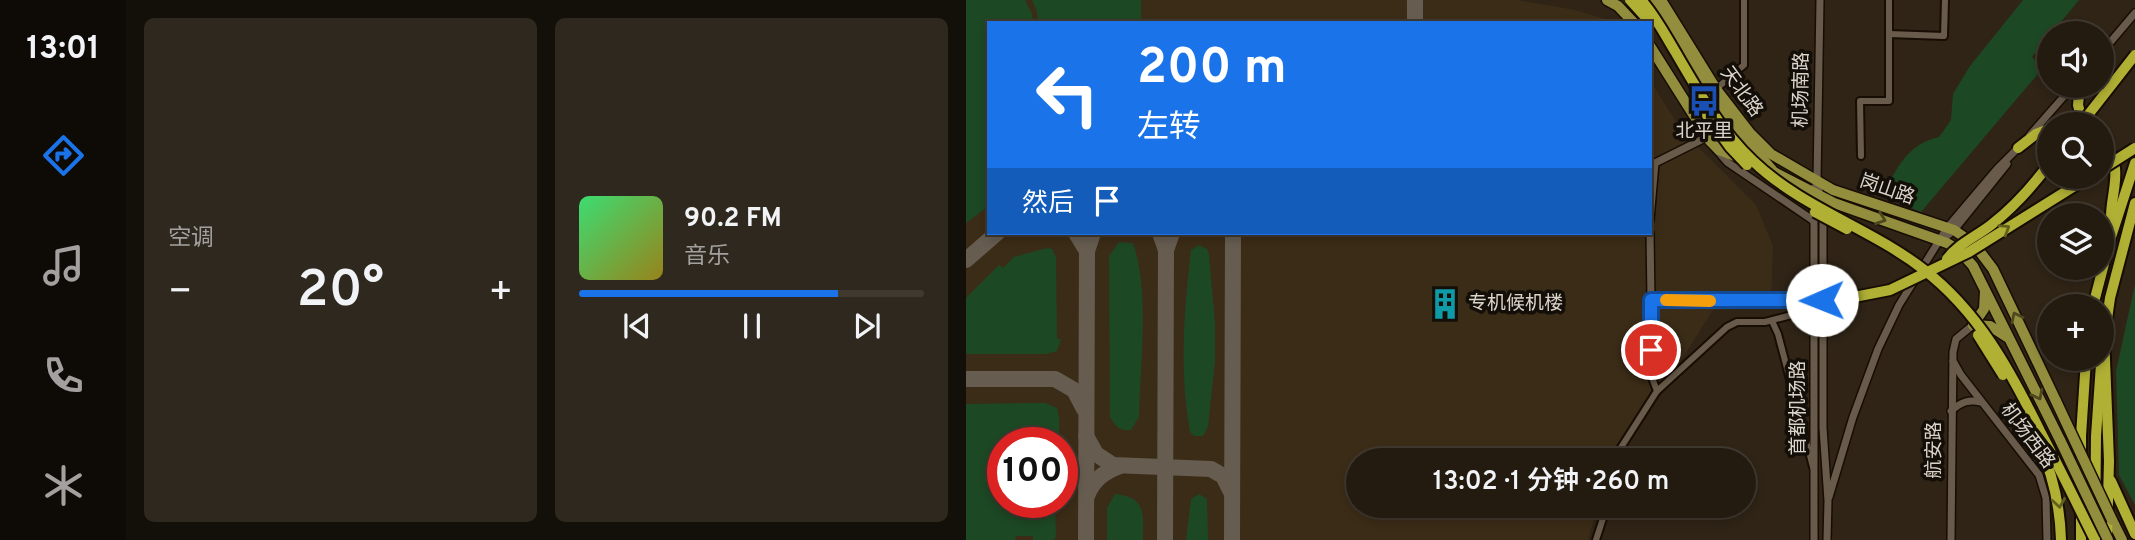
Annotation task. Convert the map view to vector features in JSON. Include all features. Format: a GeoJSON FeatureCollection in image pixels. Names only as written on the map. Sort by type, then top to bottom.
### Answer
{"type":"FeatureCollection","features":[{"type":"Feature","properties":{"kind":"highway"},"geometry":{"type":"LineString","coordinates":[[1630,0],[1649,21]]}},
{"type":"Feature","properties":{"kind":"highway"},"geometry":{"type":"LineString","coordinates":[[1641,0],[1708,105],[1752,160],[1799,195],[1906,256],[1941,283],[1967,310],[1992,342],[2011,374],[2095,540]]}},
{"type":"Feature","properties":{"kind":"highway"},"geometry":{"type":"LineString","coordinates":[[1652,25],[1712,124],[1747,165],[1783,193],[1872,242],[1912,268],[1943,295],[1970,325],[2004,377],[2044,455],[2057,493],[2062,540]]}},
{"type":"Feature","properties":{"kind":"highway"},"geometry":{"type":"LineString","coordinates":[[2091,112],[2135,55]]}},
{"type":"Feature","properties":{"kind":"highway"},"geometry":{"type":"LineString","coordinates":[[2018,148],[2037,134]]}},
{"type":"Feature","properties":{"kind":"highway"},"geometry":{"type":"LineString","coordinates":[[2114,161],[2135,148]]}},
{"type":"Feature","properties":{"kind":"highway"},"geometry":{"type":"LineString","coordinates":[[2114,228],[2135,163]]}},
{"type":"Feature","properties":{"kind":"highway"},"geometry":{"type":"LineString","coordinates":[[2113,203],[2117,183],[2114,165]]}},
{"type":"Feature","properties":{"kind":"highway"},"geometry":{"type":"LineString","coordinates":[[1945,261],[1954,251],[2005,214],[2037,178]]}},
{"type":"Feature","properties":{"kind":"highway"},"geometry":{"type":"LineString","coordinates":[[1651,300],[1833,300],[1860,297],[1901,286],[1945,261],[1969,252],[2070,189]]}},
{"type":"Feature","properties":{"kind":"highway"},"geometry":{"type":"LineString","coordinates":[[2112,294],[2135,203]]}},
{"type":"Feature","properties":{"kind":"highway"},"geometry":{"type":"LineString","coordinates":[[2081,540],[2081,436],[2085,371]]}},
{"type":"Feature","properties":{"kind":"highway"},"geometry":{"type":"LineString","coordinates":[[2095,540],[2096,436],[2101,371]]}},
{"type":"Feature","properties":{"kind":"highway"},"geometry":{"type":"LineString","coordinates":[[2107,371],[2108,540]]}},
{"type":"Feature","properties":{"kind":"highway"},"geometry":{"type":"LineString","coordinates":[[2109,461],[2113,487],[2135,534]]}},
{"type":"Feature","properties":{"kind":"main road"},"geometry":{"type":"LineString","coordinates":[[1607,0],[1618,6],[1632,21]]}},
{"type":"Feature","properties":{"kind":"main road","name":"天北路"},"geometry":{"type":"LineString","coordinates":[[1651,0],[1728,120],[1774,172]]}},
{"type":"Feature","properties":{"kind":"main road","name":"天北路"},"geometry":{"type":"LineString","coordinates":[[1661,0],[1716,89],[1763,147],[1784,163],[1817,181]]}},
{"type":"Feature","properties":{"kind":"main road","name":"天北路"},"geometry":{"type":"LineString","coordinates":[[1652,49],[1715,147],[1762,165],[1816,194]]}},
{"type":"Feature","properties":{"kind":"main road","name":"岗山路"},"geometry":{"type":"LineString","coordinates":[[1817,181],[1833,190],[1951,229]]}},
{"type":"Feature","properties":{"kind":"main road","name":"岗山路"},"geometry":{"type":"LineString","coordinates":[[1816,194],[1834,203],[1941,240]]}},
{"type":"Feature","properties":{"kind":"main road"},"geometry":{"type":"LineString","coordinates":[[1951,229],[1974,244],[1987,259],[2122,540]]}},
{"type":"Feature","properties":{"kind":"main road"},"geometry":{"type":"LineString","coordinates":[[1941,240],[1965,255],[1986,291],[2108,540]]}},
{"type":"Feature","properties":{"kind":"main road"},"geometry":{"type":"LineString","coordinates":[[1973,325],[1984,309],[1986,291]]}},
{"type":"Feature","properties":{"kind":"main road"},"geometry":{"type":"LineString","coordinates":[[1973,325],[1990,326],[2012,343]]}},
{"type":"Feature","properties":{"kind":"street"},"geometry":{"type":"LineString","coordinates":[[1716,89],[1744,65],[1744,0]]}},
{"type":"Feature","properties":{"kind":"street","name":"机场南路"},"geometry":{"type":"LineString","coordinates":[[1817,181],[1819,0]]}},
{"type":"Feature","properties":{"kind":"street"},"geometry":{"type":"LineString","coordinates":[[1861,156],[1860,102],[1889,101],[1889,0]]}},
{"type":"Feature","properties":{"kind":"street"},"geometry":{"type":"LineString","coordinates":[[1889,34],[1944,36],[1945,0]]}},
{"type":"Feature","properties":{"kind":"street"},"geometry":{"type":"LineString","coordinates":[[2114,38],[2135,13]]}},
{"type":"Feature","properties":{"kind":"street","name":"首都机场路"},"geometry":{"type":"LineString","coordinates":[[1828,501],[1853,417],[1882,337],[1899,305],[1941,240],[2062,98]]}},
{"type":"Feature","properties":{"kind":"street"},"geometry":{"type":"LineString","coordinates":[[1652,197],[1655,163],[1707,137]]}},
{"type":"Feature","properties":{"kind":"street"},"geometry":{"type":"LineString","coordinates":[[1715,147],[1725,160],[1814,221]]}},
{"type":"Feature","properties":{"kind":"street"},"geometry":{"type":"LineString","coordinates":[[1816,194],[1817,181]]}},
{"type":"Feature","properties":{"kind":"street","name":"首都机场路"},"geometry":{"type":"LineString","coordinates":[[1814,540],[1816,194]]}},
{"type":"Feature","properties":{"kind":"street","name":"首都机场路"},"geometry":{"type":"LineString","coordinates":[[1816,194],[1823,213],[1823,428],[1828,501],[1827,540]]}},
{"type":"Feature","properties":{"kind":"street"},"geometry":{"type":"LineString","coordinates":[[1650,235],[1651,375],[1657,391]]}},
{"type":"Feature","properties":{"kind":"street"},"geometry":{"type":"LineString","coordinates":[[1621,448],[1657,391],[1732,324],[1772,321],[1814,309]]}},
{"type":"Feature","properties":{"kind":"street"},"geometry":{"type":"LineString","coordinates":[[1772,321],[1778,334],[1815,473]]}},
{"type":"Feature","properties":{"kind":"street"},"geometry":{"type":"LineString","coordinates":[[1953,361],[1956,339],[1973,325]]}},
{"type":"Feature","properties":{"kind":"street","name":"机场西路"},"geometry":{"type":"LineString","coordinates":[[1953,361],[2039,475],[2046,498],[2047,540]]}},
{"type":"Feature","properties":{"kind":"street","name":"航安路"},"geometry":{"type":"LineString","coordinates":[[1951,540],[1953,361]]}},
{"type":"Feature","properties":{"kind":"street"},"geometry":{"type":"LineString","coordinates":[[1951,411],[1965,401],[1982,402]]}},
{"type":"Feature","properties":{"kind":"street"},"geometry":{"type":"LineString","coordinates":[[1814,501],[1828,501]]}},
{"type":"Feature","properties":{"kind":"street"},"geometry":{"type":"LineString","coordinates":[[1596,540],[1603,518]]}},
{"type":"Feature","properties":{"kind":"shaded area"},"geometry":{"type":"Polygon","coordinates":[[[966,0],[1518,0],[1575,10],[1608,21],[987,21],[987,235],[1652,235],[1652,83],[1681,130],[1756,205],[1773,246],[1771,308],[1713,310],[1626,448],[1346,448],[1346,518],[1594,518],[1588,540],[966,540],[966,0]]]}},
{"type":"Feature","properties":{"kind":"green space"},"geometry":{"type":"Polygon","coordinates":[[[966,0],[1025,0],[1033,21],[987,21],[987,207],[966,223],[966,0]]]}},
{"type":"Feature","properties":{"kind":"green space"},"geometry":{"type":"Polygon","coordinates":[[[1032,0],[1141,0],[1141,21],[1038,21],[1032,0]]]}},
{"type":"Feature","properties":{"kind":"green space"},"geometry":{"type":"Polygon","coordinates":[[[2023,0],[2079,0],[2062,21],[2037,21],[2037,51],[2032,57],[2037,62],[2037,75],[1921,212],[1881,196],[1910,152],[1939,137],[1951,120],[1953,94],[1970,66],[2023,0]]]}},
{"type":"Feature","properties":{"kind":"green space"},"geometry":{"type":"Polygon","coordinates":[[[1119,242],[1133,243],[1143,306],[1139,417],[1131,430],[1118,428],[1110,417],[1109,256],[1119,242]]]}},
{"type":"Feature","properties":{"kind":"green space"},"geometry":{"type":"Polygon","coordinates":[[[1199,245],[1207,249],[1209,255],[1215,323],[1215,361],[1208,427],[1203,436],[1194,436],[1190,432],[1187,409],[1184,341],[1191,250],[1199,245]]]}},
{"type":"Feature","properties":{"kind":"green space"},"geometry":{"type":"Polygon","coordinates":[[[1052,249],[1056,257],[1057,339],[1061,339],[1057,351],[1046,354],[966,354],[966,298],[999,265],[1003,268],[1014,257],[1052,249]]]}},
{"type":"Feature","properties":{"kind":"green space"},"geometry":{"type":"Polygon","coordinates":[[[2135,284],[2135,505],[2119,475],[2116,371],[2135,284]]]}},
{"type":"Feature","properties":{"kind":"green space"},"geometry":{"type":"Polygon","coordinates":[[[1045,403],[1057,408],[1059,427],[987,427],[987,518],[1055,518],[1054,540],[1033,540],[1033,536],[1016,536],[1015,540],[966,540],[966,404],[1045,403]]]}},
{"type":"Feature","properties":{"kind":"green space"},"geometry":{"type":"Polygon","coordinates":[[[1115,494],[1138,503],[1143,515],[1143,540],[1107,540],[1107,508],[1115,494]]]}},
{"type":"Feature","properties":{"kind":"green space"},"geometry":{"type":"Polygon","coordinates":[[[1199,494],[1207,499],[1208,540],[1186,540],[1191,499],[1199,494]]]}},
{"type":"Feature","properties":{"kind":"taxiway"},"geometry":{"type":"LineString","coordinates":[[1415,0],[1415,21]]}},
{"type":"Feature","properties":{"kind":"taxiway"},"geometry":{"type":"LineString","coordinates":[[966,260],[995,235]]}},
{"type":"Feature","properties":{"kind":"taxiway"},"geometry":{"type":"LineString","coordinates":[[1077,235],[1087,251]]}},
{"type":"Feature","properties":{"kind":"taxiway"},"geometry":{"type":"LineString","coordinates":[[1086,540],[1087,251],[1092,235]]}},
{"type":"Feature","properties":{"kind":"taxiway"},"geometry":{"type":"LineString","coordinates":[[1161,235],[1166,250],[1171,235]]}},
{"type":"Feature","properties":{"kind":"taxiway"},"geometry":{"type":"LineString","coordinates":[[1232,540],[1233,235]]}},
{"type":"Feature","properties":{"kind":"taxiway"},"geometry":{"type":"LineString","coordinates":[[1165,540],[1166,250]]}},
{"type":"Feature","properties":{"kind":"taxiway"},"geometry":{"type":"LineString","coordinates":[[966,379],[1055,379],[1074,390],[1084,409]]}},
{"type":"Feature","properties":{"kind":"taxiway"},"geometry":{"type":"LineString","coordinates":[[1086,436],[1096,454],[1113,465],[1211,469],[1223,476],[1232,494]]}},
{"type":"Feature","properties":{"kind":"taxiway"},"geometry":{"type":"LineString","coordinates":[[1087,496],[1100,477],[1120,466]]}},
{"type":"Feature","properties":{"kind":"slow traffic"},"geometry":{"type":"LineString","coordinates":[[1666,300],[1710,301]]}},
{"type":"Feature","properties":{"kind":"place","name":"北平里"},"geometry":{"type":"Point","coordinates":[1704,101]}},
{"type":"Feature","properties":{"kind":"place","name":"专机候机楼"},"geometry":{"type":"Point","coordinates":[1445,304]}},
{"type":"Feature","properties":{"kind":"route"},"geometry":{"type":"LineString","coordinates":[[1651,350],[1651,300],[1822,300]]}}]}
